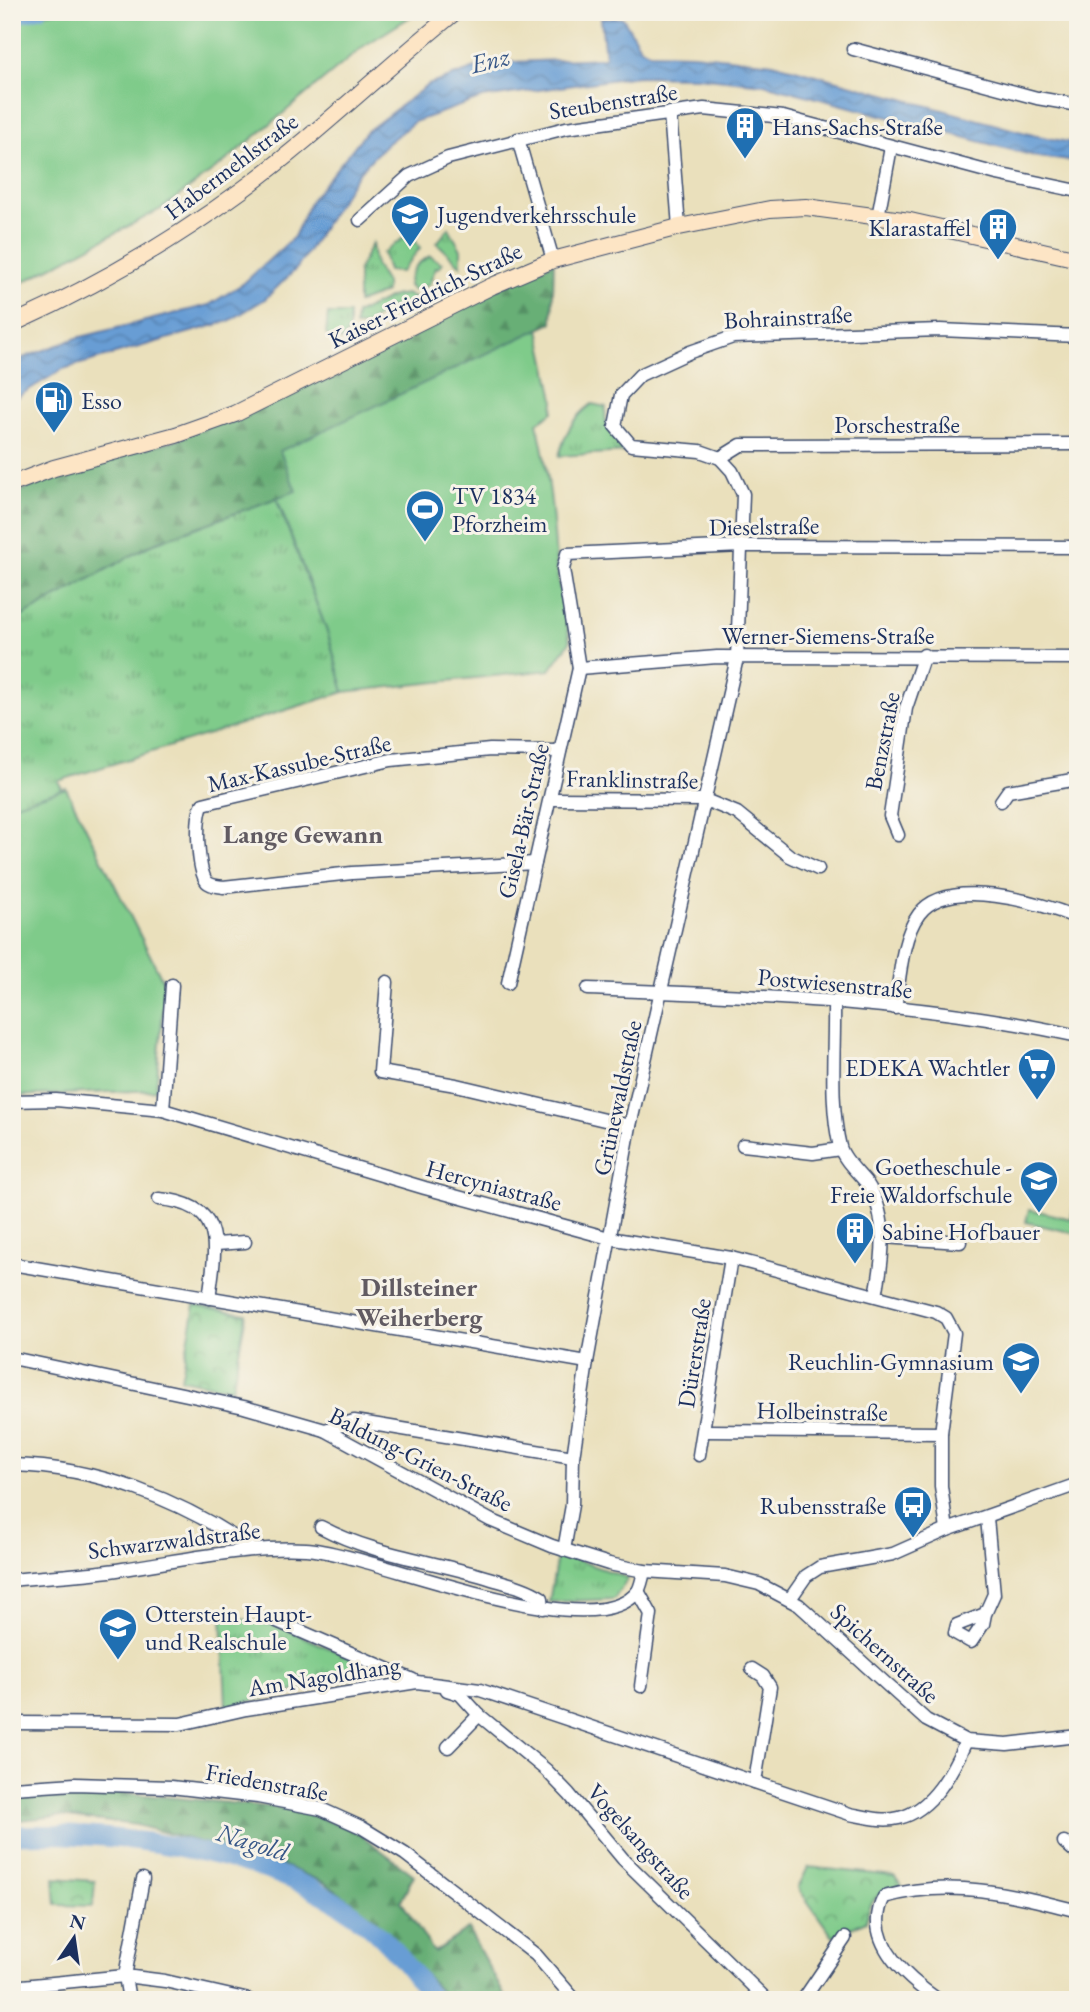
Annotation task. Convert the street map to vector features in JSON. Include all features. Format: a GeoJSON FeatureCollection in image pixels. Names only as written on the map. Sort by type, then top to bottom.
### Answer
{"type":"FeatureCollection","features":[{"type":"Feature","properties":{"kind":"street","name":"Habermehlstraße"},"geometry":{"type":"LineString","coordinates":[[12,324],[131,265],[185,231],[299,145],[456,12]]}},
{"type":"Feature","properties":{"kind":"street"},"geometry":{"type":"LineString","coordinates":[[853,49],[1026,95],[1078,105]]}},
{"type":"Feature","properties":{"kind":"street","name":"Steubenstraße"},"geometry":{"type":"LineString","coordinates":[[360,220],[409,176],[448,158],[518,139],[616,119],[721,109],[783,117],[891,147],[1078,191]]}},
{"type":"Feature","properties":{"kind":"street"},"geometry":{"type":"LineString","coordinates":[[670,113],[679,227]]}},
{"type":"Feature","properties":{"kind":"street"},"geometry":{"type":"LineString","coordinates":[[518,139],[553,260]]}},
{"type":"Feature","properties":{"kind":"street"},"geometry":{"type":"LineString","coordinates":[[878,217],[891,147]]}},
{"type":"Feature","properties":{"kind":"street","name":"Kaiser-Friedrich-Straße"},"geometry":{"type":"LineString","coordinates":[[12,484],[54,468],[176,435],[235,414],[479,292],[553,260],[679,227],[770,209],[794,208],[878,217],[1078,259]]}},
{"type":"Feature","properties":{"kind":"street","name":"Bohrainstraße"},"geometry":{"type":"LineString","coordinates":[[720,458],[701,451],[631,445],[615,426],[617,404],[628,384],[657,366],[733,337],[940,330],[1078,336]]}},
{"type":"Feature","properties":{"kind":"street","name":"Porschestraße"},"geometry":{"type":"LineString","coordinates":[[720,458],[741,445],[1078,444]]}},
{"type":"Feature","properties":{"kind":"street"},"geometry":{"type":"LineString","coordinates":[[720,458],[732,471],[743,494],[737,658]]}},
{"type":"Feature","properties":{"kind":"street","name":"Dieselstraße"},"geometry":{"type":"LineString","coordinates":[[579,668],[563,569],[567,554],[742,546],[1078,547]]}},
{"type":"Feature","properties":{"kind":"street","name":"Werner-Siemens-Straße"},"geometry":{"type":"LineString","coordinates":[[579,668],[717,657],[924,655],[1078,658]]}},
{"type":"Feature","properties":{"kind":"street","name":"Benzstraße"},"geometry":{"type":"LineString","coordinates":[[898,835],[890,816],[906,708],[924,655]]}},
{"type":"Feature","properties":{"kind":"street","name":"Grünewaldstraße"},"geometry":{"type":"LineString","coordinates":[[564,1550],[572,1505],[573,1457],[587,1362],[630,1126],[737,658]]}},
{"type":"Feature","properties":{"kind":"street","name":"Gisela-Bär-Straße"},"geometry":{"type":"LineString","coordinates":[[508,983],[579,668]]}},
{"type":"Feature","properties":{"kind":"street","name":"Max-Kassube-Straße"},"geometry":{"type":"LineString","coordinates":[[535,863],[352,873],[223,887],[210,884],[204,876],[197,815],[204,804],[211,802],[391,760],[490,750],[560,751]]}},
{"type":"Feature","properties":{"kind":"street"},"geometry":{"type":"LineString","coordinates":[[1001,801],[1008,791],[1078,779]]}},
{"type":"Feature","properties":{"kind":"street","name":"Franklinstraße"},"geometry":{"type":"LineString","coordinates":[[551,799],[705,800],[737,813],[790,856],[818,869]]}},
{"type":"Feature","properties":{"kind":"street"},"geometry":{"type":"LineString","coordinates":[[895,1008],[912,926],[926,906],[939,898],[960,895],[1029,901],[1078,918]]}},
{"type":"Feature","properties":{"kind":"street"},"geometry":{"type":"LineString","coordinates":[[387,982],[380,1072],[456,1085],[630,1126]]}},
{"type":"Feature","properties":{"kind":"street"},"geometry":{"type":"LineString","coordinates":[[163,1111],[172,985]]}},
{"type":"Feature","properties":{"kind":"street","name":"Postwiesenstraße"},"geometry":{"type":"LineString","coordinates":[[588,989],[895,1008],[976,1017],[1078,1037]]}},
{"type":"Feature","properties":{"kind":"street"},"geometry":{"type":"LineString","coordinates":[[834,1003],[836,1104],[841,1149],[870,1187],[877,1205],[883,1237],[882,1266],[876,1295]]}},
{"type":"Feature","properties":{"kind":"street","name":"Hercyniastraße"},"geometry":{"type":"LineString","coordinates":[[12,1101],[56,1100],[163,1111],[425,1188],[609,1238],[731,1258],[936,1312],[946,1318],[954,1333],[941,1433]]}},
{"type":"Feature","properties":{"kind":"street"},"geometry":{"type":"LineString","coordinates":[[743,1145],[813,1153],[841,1149]]}},
{"type":"Feature","properties":{"kind":"street"},"geometry":{"type":"LineString","coordinates":[[159,1199],[191,1206],[210,1222],[216,1244],[209,1298]]}},
{"type":"Feature","properties":{"kind":"street"},"geometry":{"type":"LineString","coordinates":[[883,1237],[960,1242]]}},
{"type":"Feature","properties":{"kind":"street"},"geometry":{"type":"LineString","coordinates":[[216,1244],[245,1242]]}},
{"type":"Feature","properties":{"kind":"street","name":"Dürerstraße"},"geometry":{"type":"LineString","coordinates":[[699,1455],[731,1258]]}},
{"type":"Feature","properties":{"kind":"street"},"geometry":{"type":"LineString","coordinates":[[12,1264],[587,1362]]}},
{"type":"Feature","properties":{"kind":"street","name":"Baldung-Grien-Straße"},"geometry":{"type":"LineString","coordinates":[[12,1358],[244,1407],[325,1430],[490,1520],[564,1550],[609,1564],[644,1571]]}},
{"type":"Feature","properties":{"kind":"street"},"geometry":{"type":"LineString","coordinates":[[325,1430],[354,1421],[573,1457]]}},
{"type":"Feature","properties":{"kind":"street","name":"Holbeinstraße"},"geometry":{"type":"LineString","coordinates":[[704,1431],[941,1433]]}},
{"type":"Feature","properties":{"kind":"street"},"geometry":{"type":"LineString","coordinates":[[941,1433],[941,1486],[947,1530]]}},
{"type":"Feature","properties":{"kind":"street"},"geometry":{"type":"LineString","coordinates":[[12,1465],[65,1470],[143,1491],[215,1522],[251,1548]]}},
{"type":"Feature","properties":{"kind":"street"},"geometry":{"type":"LineString","coordinates":[[641,1686],[651,1614],[638,1591],[644,1571],[724,1576],[760,1584],[790,1599],[806,1576],[820,1567],[893,1555],[947,1530],[1078,1484]]}},
{"type":"Feature","properties":{"kind":"street"},"geometry":{"type":"LineString","coordinates":[[985,1614],[994,1594],[987,1518]]}},
{"type":"Feature","properties":{"kind":"street"},"geometry":{"type":"LineString","coordinates":[[321,1527],[356,1545],[466,1571],[532,1591],[542,1598],[543,1608]]}},
{"type":"Feature","properties":{"kind":"street","name":"Schwarzwaldstraße"},"geometry":{"type":"LineString","coordinates":[[12,1580],[120,1570],[251,1548],[331,1553],[496,1598],[543,1608],[610,1607],[638,1591]]}},
{"type":"Feature","properties":{"kind":"street","name":"Spichernstraße"},"geometry":{"type":"LineString","coordinates":[[790,1599],[822,1623],[926,1720],[966,1741],[1007,1744],[1078,1736]]}},
{"type":"Feature","properties":{"kind":"street"},"geometry":{"type":"LineString","coordinates":[[276,1621],[417,1682]]}},
{"type":"Feature","properties":{"kind":"street"},"geometry":{"type":"LineString","coordinates":[[752,1669],[763,1675],[770,1687],[755,1782]]}},
{"type":"Feature","properties":{"kind":"street","name":"Am Nagoldhang"},"geometry":{"type":"LineString","coordinates":[[12,1723],[180,1724],[246,1709],[417,1682],[480,1690],[850,1814],[881,1819],[901,1818],[928,1800],[950,1775],[966,1741]]}},
{"type":"Feature","properties":{"kind":"street","name":"Vogelsangstraße"},"geometry":{"type":"LineString","coordinates":[[417,1682],[460,1694],[479,1715],[561,1786],[623,1858],[767,2000]]}},
{"type":"Feature","properties":{"kind":"street"},"geometry":{"type":"LineString","coordinates":[[448,1747],[479,1715]]}},
{"type":"Feature","properties":{"kind":"street","name":"Friedenstraße"},"geometry":{"type":"LineString","coordinates":[[12,1788],[75,1784],[143,1785],[258,1797],[321,1810],[361,1827],[405,1854],[536,1955],[575,2000]]}},
{"type":"Feature","properties":{"kind":"street"},"geometry":{"type":"LineString","coordinates":[[1064,1842],[1078,1854]]}},
{"type":"Feature","properties":{"kind":"street"},"geometry":{"type":"LineString","coordinates":[[129,2000],[125,1976],[143,1879]]}},
{"type":"Feature","properties":{"kind":"street"},"geometry":{"type":"LineString","coordinates":[[937,2000],[902,1970],[882,1942],[877,1922],[878,1910],[884,1897],[931,1888],[966,1886],[998,1890],[1078,1911]]}},
{"type":"Feature","properties":{"kind":"street"},"geometry":{"type":"LineString","coordinates":[[803,2000],[845,1938]]}},
{"type":"Feature","properties":{"kind":"street"},"geometry":{"type":"LineString","coordinates":[[12,1987],[125,1976],[165,1981],[249,2000]]}},
{"type":"Feature","properties":{"kind":"green space"},"geometry":{"type":"Polygon","coordinates":[[[51,12],[418,12],[364,46],[222,164],[161,209],[12,288],[12,24],[51,12]]]}},
{"type":"Feature","properties":{"kind":"green space"},"geometry":{"type":"Polygon","coordinates":[[[449,228],[461,250],[461,266],[437,243],[449,228]]]}},
{"type":"Feature","properties":{"kind":"green space"},"geometry":{"type":"Polygon","coordinates":[[[410,233],[420,248],[401,272],[388,271],[383,253],[410,233]]]}},
{"type":"Feature","properties":{"kind":"green space"},"geometry":{"type":"Polygon","coordinates":[[[372,243],[375,265],[386,283],[386,292],[358,303],[358,271],[372,243]]]}},
{"type":"Feature","properties":{"kind":"green space"},"geometry":{"type":"Polygon","coordinates":[[[430,256],[442,263],[439,268],[436,267],[429,285],[413,290],[409,286],[412,272],[430,256]]]}},
{"type":"Feature","properties":{"kind":"green space"},"geometry":{"type":"Polygon","coordinates":[[[554,262],[552,323],[281,451],[296,491],[154,543],[12,622],[12,495],[85,464],[180,439],[554,262]]]}},
{"type":"Feature","properties":{"kind":"green space"},"geometry":{"type":"Polygon","coordinates":[[[406,294],[415,298],[409,303],[390,307],[365,326],[355,326],[356,314],[393,296],[406,294]]]}},
{"type":"Feature","properties":{"kind":"green space"},"geometry":{"type":"Polygon","coordinates":[[[328,314],[349,314],[349,330],[343,340],[330,338],[326,334],[328,314]]]}},
{"type":"Feature","properties":{"kind":"green space","name":"TV 1834 Pforzheim"},"geometry":{"type":"Polygon","coordinates":[[[539,329],[554,399],[553,412],[537,423],[552,509],[557,572],[570,642],[550,670],[344,692],[328,634],[277,498],[296,491],[280,451],[539,329]]]}},
{"type":"Feature","properties":{"kind":"green space"},"geometry":{"type":"Polygon","coordinates":[[[592,404],[606,407],[607,426],[625,452],[559,456],[571,427],[592,404]]]}},
{"type":"Feature","properties":{"kind":"green space"},"geometry":{"type":"Polygon","coordinates":[[[276,498],[328,634],[344,692],[58,781],[165,985],[156,1090],[12,1096],[12,622],[154,543],[276,498]]]}},
{"type":"Feature","properties":{"kind":"green space"},"geometry":{"type":"Polygon","coordinates":[[[66,788],[165,985],[156,1090],[12,1096],[12,805],[66,788]]]}},
{"type":"Feature","properties":{"kind":"green space","name":"Goetheschule - Freie Waldorfschule"},"geometry":{"type":"Polygon","coordinates":[[[1078,1191],[1078,1234],[1026,1222],[1029,1209],[1071,1219],[1078,1191]]]}},
{"type":"Feature","properties":{"kind":"green space"},"geometry":{"type":"Polygon","coordinates":[[[195,1305],[246,1314],[232,1389],[181,1379],[195,1305]]]}},
{"type":"Feature","properties":{"kind":"green space"},"geometry":{"type":"Polygon","coordinates":[[[562,1555],[628,1578],[614,1599],[549,1602],[557,1557],[562,1555]]]}},
{"type":"Feature","properties":{"kind":"green space"},"geometry":{"type":"Polygon","coordinates":[[[222,1615],[278,1626],[394,1676],[354,1677],[226,1707],[222,1615]]]}},
{"type":"Feature","properties":{"kind":"green space"},"geometry":{"type":"Polygon","coordinates":[[[82,1789],[293,1809],[354,1830],[414,1875],[401,1901],[434,1952],[468,1929],[507,2000],[448,2000],[375,1919],[325,1883],[275,1862],[136,1825],[59,1816],[12,1821],[12,1793],[82,1789]]]}},
{"type":"Feature","properties":{"kind":"green space"},"geometry":{"type":"Polygon","coordinates":[[[808,1867],[894,1876],[902,1886],[887,1890],[877,1897],[870,1907],[866,1921],[833,1937],[798,1888],[808,1867]]]}},
{"type":"Feature","properties":{"kind":"green space"},"geometry":{"type":"Polygon","coordinates":[[[54,1878],[95,1881],[93,1906],[56,1905],[54,1878]]]}},
{"type":"Feature","properties":{"kind":"water"},"geometry":{"type":"Polygon","coordinates":[[[601,18],[623,18],[640,47],[650,53],[693,54],[773,63],[1033,135],[1078,144],[1078,162],[1038,157],[764,84],[697,77],[638,76],[482,98],[414,122],[385,145],[358,173],[297,268],[265,299],[229,321],[63,369],[12,400],[12,362],[77,338],[209,305],[244,283],[294,237],[311,200],[366,132],[428,85],[490,63],[605,58],[601,18]]]}},
{"type":"Feature","properties":{"kind":"waterway"},"geometry":{"type":"LineString","coordinates":[[12,20],[42,12]]}},
{"type":"Feature","properties":{"kind":"waterway","name":"Nagold"},"geometry":{"type":"LineString","coordinates":[[12,1835],[101,1837],[149,1842],[245,1863],[290,1879],[331,1899],[367,1924],[402,1960],[433,2000]]}},
{"type":"Feature","properties":{"kind":"place","name":"Hans-Sachs-Straße"},"geometry":{"type":"Point","coordinates":[745,160]}},
{"type":"Feature","properties":{"kind":"place","name":"Jugendverkehrsschule"},"geometry":{"type":"Point","coordinates":[410,248]}},
{"type":"Feature","properties":{"kind":"place","name":"Klarastaffel"},"geometry":{"type":"Point","coordinates":[998,261]}},
{"type":"Feature","properties":{"kind":"place","name":"Esso"},"geometry":{"type":"Point","coordinates":[54,434]}},
{"type":"Feature","properties":{"kind":"place","name":"TV 1834 Pforzheim"},"geometry":{"type":"Point","coordinates":[425,543]}},
{"type":"Feature","properties":{"kind":"place","name":"EDEKA Wachtler"},"geometry":{"type":"Point","coordinates":[1037,1101]}},
{"type":"Feature","properties":{"kind":"place","name":"Goetheschule - Freie Waldorfschule"},"geometry":{"type":"Point","coordinates":[1039,1214]}},
{"type":"Feature","properties":{"kind":"place","name":"Sabine Hofbauer"},"geometry":{"type":"Point","coordinates":[855,1265]}},
{"type":"Feature","properties":{"kind":"place","name":"Reuchlin-Gymnasium"},"geometry":{"type":"Point","coordinates":[1021,1395]}},
{"type":"Feature","properties":{"kind":"place","name":"Rubensstraße"},"geometry":{"type":"Point","coordinates":[913,1539]}},
{"type":"Feature","properties":{"kind":"place","name":"Otterstein Haupt- und Realschule"},"geometry":{"type":"Point","coordinates":[118,1661]}},
{"type":"Feature","properties":{"kind":"district","name":"Lange Gewann"},"geometry":{"type":"Point","coordinates":[303,834]}},
{"type":"Feature","properties":{"kind":"district","name":"Dillsteiner Weiherberg"},"geometry":{"type":"Point","coordinates":[419,1302]}},
{"type":"Feature","properties":{"kind":"water label","name":"Enz"},"geometry":{"type":"Point","coordinates":[490,60]}}]}
